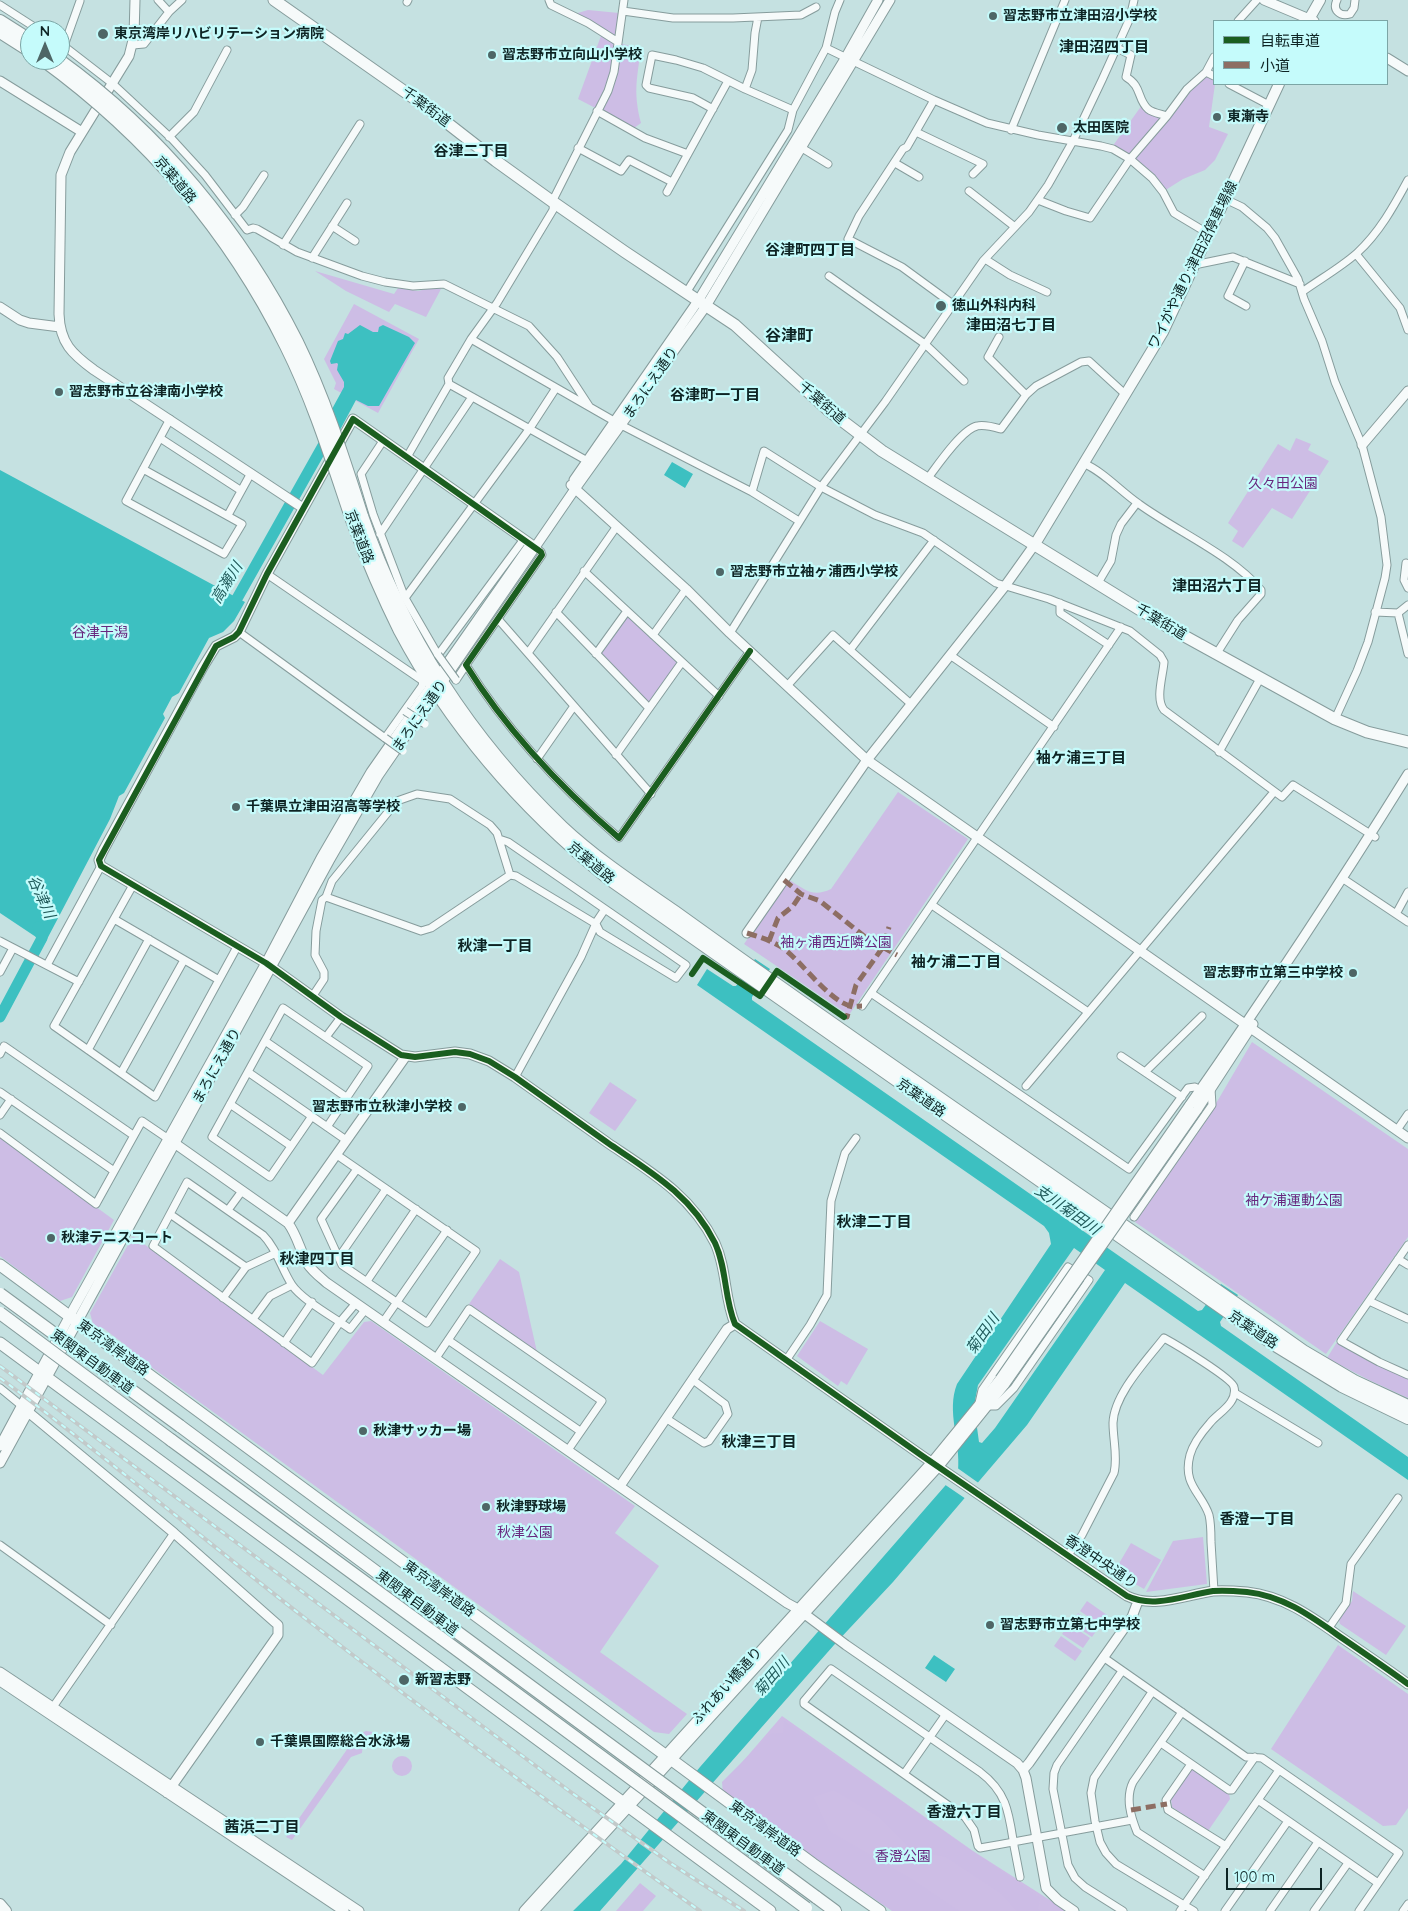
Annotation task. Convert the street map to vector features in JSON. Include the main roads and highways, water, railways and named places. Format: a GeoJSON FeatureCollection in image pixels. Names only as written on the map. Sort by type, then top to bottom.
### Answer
{"type":"FeatureCollection","features":[{"type":"Feature","properties":{"kind":"highway","name":"千葉街道"},"geometry":{"type":"LineString","coordinates":[[274,0],[422,104],[513,174],[745,333],[828,410],[882,451],[1168,627],[1335,719],[1368,732],[1408,742]]}},
{"type":"Feature","properties":{"kind":"highway"},"geometry":{"type":"LineString","coordinates":[[0,21],[20,34]]}},
{"type":"Feature","properties":{"kind":"highway"},"geometry":{"type":"LineString","coordinates":[[0,32],[20,45]]}},
{"type":"Feature","properties":{"kind":"highway","name":"京葉道路"},"geometry":{"type":"LineString","coordinates":[[70,69],[114,104],[160,149],[198,191],[244,252],[280,310],[311,373],[340,450],[357,518],[377,582],[400,630],[437,684],[536,801],[563,828],[614,870],[743,967],[1210,1293],[1334,1382],[1408,1418]]}},
{"type":"Feature","properties":{"kind":"highway","name":"京葉道路"},"geometry":{"type":"LineString","coordinates":[[56,70],[85,92],[158,160],[191,198],[234,258],[270,315],[300,377],[357,518]]}},
{"type":"Feature","properties":{"kind":"highway","name":"東京湾岸道路"},"geometry":{"type":"LineString","coordinates":[[0,1264],[668,1758],[880,1911]]}},
{"type":"Feature","properties":{"kind":"highway","name":"東関東自動車道"},"geometry":{"type":"LineString","coordinates":[[0,1294],[835,1911]]}},
{"type":"Feature","properties":{"kind":"highway","name":"京葉道路"},"geometry":{"type":"LineString","coordinates":[[1232,1309],[1330,1367],[1408,1406]]}},
{"type":"Feature","properties":{"kind":"highway","name":"東関東自動車道"},"geometry":{"type":"LineString","coordinates":[[0,1314],[808,1910]]}},
{"type":"Feature","properties":{"kind":"highway"},"geometry":{"type":"LineString","coordinates":[[0,1343],[770,1911]]}},
{"type":"Feature","properties":{"kind":"main road"},"geometry":{"type":"LineString","coordinates":[[1310,20],[1320,0]]}},
{"type":"Feature","properties":{"kind":"main road","name":"ワイがや通り;津田沼停車場線"},"geometry":{"type":"LineString","coordinates":[[1035,544],[1163,332],[1279,85]]}},
{"type":"Feature","properties":{"kind":"main road"},"geometry":{"type":"LineString","coordinates":[[0,1904],[6,1911]]}},
{"type":"Feature","properties":{"kind":"water"},"geometry":{"type":"Polygon","coordinates":[[[360,325],[373,332],[378,332],[379,327],[383,325],[409,337],[415,343],[379,406],[368,406],[356,400],[340,430],[332,409],[344,387],[344,382],[337,370],[338,364],[331,364],[330,361],[338,341],[343,339],[345,333],[348,334],[360,325]]]}},
{"type":"Feature","properties":{"kind":"water"},"geometry":{"type":"Polygon","coordinates":[[[672,462],[693,474],[685,488],[664,475],[672,462]]]}},
{"type":"Feature","properties":{"kind":"water","name":"谷津干潟"},"geometry":{"type":"Polygon","coordinates":[[[0,470],[245,602],[234,621],[223,632],[209,638],[179,693],[172,697],[163,714],[165,718],[124,793],[119,796],[110,819],[45,943],[0,913],[0,470]]]}},
{"type":"Feature","properties":{"kind":"water"},"geometry":{"type":"Polygon","coordinates":[[[755,959],[770,969],[752,997],[752,1000],[1198,1311],[1202,1310],[1221,1284],[1238,1295],[1220,1322],[1221,1326],[1408,1457],[1408,1480],[1125,1283],[1027,1425],[893,1582],[834,1645],[600,1911],[573,1911],[621,1864],[700,1767],[958,1471],[958,1449],[953,1416],[954,1395],[957,1384],[1051,1244],[1049,1233],[1044,1226],[697,985],[707,969],[733,986],[736,986],[755,959]],[[1074,1248],[978,1385],[974,1406],[979,1442],[982,1443],[995,1428],[1105,1270],[1074,1248]]]}},
{"type":"Feature","properties":{"kind":"water"},"geometry":{"type":"Polygon","coordinates":[[[934,1655],[955,1669],[946,1682],[925,1668],[934,1655]]]}},
{"type":"Feature","properties":{"kind":"waterway","name":"高瀬川"},"geometry":{"type":"LineString","coordinates":[[230,611],[329,435]]}},
{"type":"Feature","properties":{"kind":"waterway","name":"谷津川"},"geometry":{"type":"LineString","coordinates":[[0,1017],[42,938],[38,927]]}},
{"type":"Feature","properties":{"kind":"railway"},"geometry":{"type":"LineString","coordinates":[[0,1366],[572,1793],[670,1863],[744,1911]]}},
{"type":"Feature","properties":{"kind":"railway"},"geometry":{"type":"LineString","coordinates":[[0,1378],[355,1656],[502,1767],[700,1911]]}},
{"type":"Feature","properties":{"kind":"place","name":"習志野市立津田沼小学校"},"geometry":{"type":"Point","coordinates":[993,16]}},
{"type":"Feature","properties":{"kind":"place","name":"東京湾岸リハビリテーション病院"},"geometry":{"type":"Point","coordinates":[103,34]}},
{"type":"Feature","properties":{"kind":"place","name":"習志野市立向山小学校"},"geometry":{"type":"Point","coordinates":[492,55]}},
{"type":"Feature","properties":{"kind":"place","name":"東漸寺"},"geometry":{"type":"Point","coordinates":[1217,117]}},
{"type":"Feature","properties":{"kind":"place","name":"太田医院"},"geometry":{"type":"Point","coordinates":[1062,128]}},
{"type":"Feature","properties":{"kind":"place","name":"徳山外科内科"},"geometry":{"type":"Point","coordinates":[941,306]}},
{"type":"Feature","properties":{"kind":"place","name":"習志野市立谷津南小学校"},"geometry":{"type":"Point","coordinates":[59,392]}},
{"type":"Feature","properties":{"kind":"place","name":"習志野市立袖ヶ浦西小学校"},"geometry":{"type":"Point","coordinates":[720,572]}},
{"type":"Feature","properties":{"kind":"place","name":"千葉県立津田沼高等学校"},"geometry":{"type":"Point","coordinates":[236,807]}},
{"type":"Feature","properties":{"kind":"place","name":"習志野市立第三中学校"},"geometry":{"type":"Point","coordinates":[1353,973]}},
{"type":"Feature","properties":{"kind":"place","name":"習志野市立秋津小学校"},"geometry":{"type":"Point","coordinates":[462,1107]}},
{"type":"Feature","properties":{"kind":"place","name":"秋津テニスコート"},"geometry":{"type":"Point","coordinates":[51,1238]}},
{"type":"Feature","properties":{"kind":"place","name":"秋津サッカー場"},"geometry":{"type":"Point","coordinates":[363,1431]}},
{"type":"Feature","properties":{"kind":"place","name":"秋津野球場"},"geometry":{"type":"Point","coordinates":[486,1507]}},
{"type":"Feature","properties":{"kind":"place","name":"習志野市立第七中学校"},"geometry":{"type":"Point","coordinates":[990,1625]}},
{"type":"Feature","properties":{"kind":"place","name":"新習志野"},"geometry":{"type":"Point","coordinates":[404,1680]}},
{"type":"Feature","properties":{"kind":"place","name":"千葉県国際総合水泳場"},"geometry":{"type":"Point","coordinates":[260,1742]}},
{"type":"Feature","properties":{"kind":"district","name":"津田沼四丁目"},"geometry":{"type":"Point","coordinates":[1104,47]}},
{"type":"Feature","properties":{"kind":"district","name":"谷津二丁目"},"geometry":{"type":"Point","coordinates":[471,151]}},
{"type":"Feature","properties":{"kind":"district","name":"谷津町四丁目"},"geometry":{"type":"Point","coordinates":[810,250]}},
{"type":"Feature","properties":{"kind":"district","name":"津田沼七丁目"},"geometry":{"type":"Point","coordinates":[1011,325]}},
{"type":"Feature","properties":{"kind":"district","name":"谷津町"},"geometry":{"type":"Point","coordinates":[789,336]}},
{"type":"Feature","properties":{"kind":"district","name":"谷津町一丁目"},"geometry":{"type":"Point","coordinates":[715,395]}},
{"type":"Feature","properties":{"kind":"district","name":"津田沼六丁目"},"geometry":{"type":"Point","coordinates":[1217,586]}},
{"type":"Feature","properties":{"kind":"district","name":"袖ケ浦三丁目"},"geometry":{"type":"Point","coordinates":[1081,758]}},
{"type":"Feature","properties":{"kind":"district","name":"秋津一丁目"},"geometry":{"type":"Point","coordinates":[495,946]}},
{"type":"Feature","properties":{"kind":"district","name":"袖ケ浦二丁目"},"geometry":{"type":"Point","coordinates":[956,962]}},
{"type":"Feature","properties":{"kind":"district","name":"秋津二丁目"},"geometry":{"type":"Point","coordinates":[874,1222]}},
{"type":"Feature","properties":{"kind":"district","name":"秋津四丁目"},"geometry":{"type":"Point","coordinates":[317,1259]}},
{"type":"Feature","properties":{"kind":"district","name":"秋津三丁目"},"geometry":{"type":"Point","coordinates":[759,1442]}},
{"type":"Feature","properties":{"kind":"district","name":"香澄一丁目"},"geometry":{"type":"Point","coordinates":[1257,1519]}},
{"type":"Feature","properties":{"kind":"district","name":"香澄六丁目"},"geometry":{"type":"Point","coordinates":[964,1812]}},
{"type":"Feature","properties":{"kind":"district","name":"茜浜二丁目"},"geometry":{"type":"Point","coordinates":[262,1827]}},
{"type":"Feature","properties":{"kind":"park label","name":"久々田公園"},"geometry":{"type":"Point","coordinates":[1283,484]}},
{"type":"Feature","properties":{"kind":"park label","name":"袖ヶ浦西近隣公園"},"geometry":{"type":"Point","coordinates":[836,943]}},
{"type":"Feature","properties":{"kind":"park label","name":"袖ケ浦運動公園"},"geometry":{"type":"Point","coordinates":[1294,1201]}},
{"type":"Feature","properties":{"kind":"park label","name":"秋津公園"},"geometry":{"type":"Point","coordinates":[525,1533]}},
{"type":"Feature","properties":{"kind":"park label","name":"香澄公園"},"geometry":{"type":"Point","coordinates":[903,1857]}},
{"type":"Feature","properties":{"kind":"water label","name":"支川菊田川"},"geometry":{"type":"Point","coordinates":[1067,1210]}},
{"type":"Feature","properties":{"kind":"water label","name":"菊田川"},"geometry":{"type":"Point","coordinates":[983,1334]}},
{"type":"Feature","properties":{"kind":"water label","name":"菊田川"},"geometry":{"type":"Point","coordinates":[772,1677]}}]}
